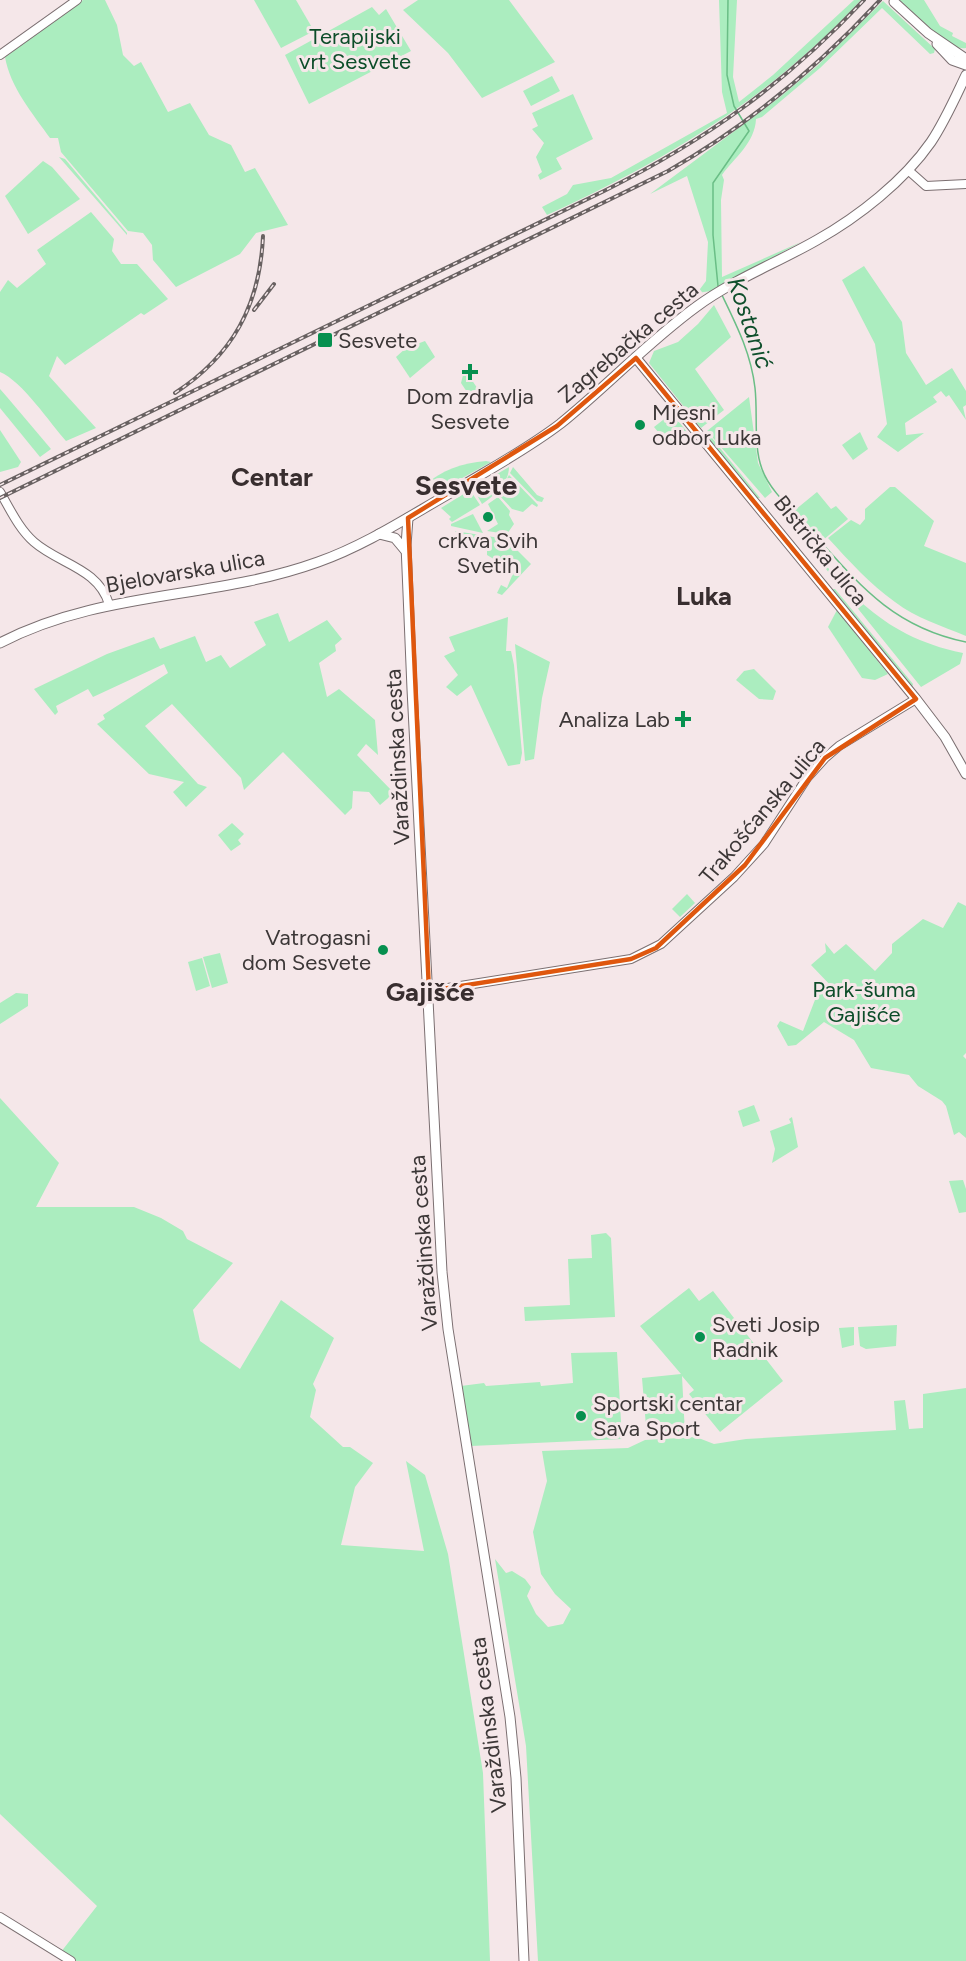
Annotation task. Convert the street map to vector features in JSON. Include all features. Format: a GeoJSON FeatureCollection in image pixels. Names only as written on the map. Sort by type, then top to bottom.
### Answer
{"type":"FeatureCollection","features":[{"type":"Feature","properties":{"kind":"main road"},"geometry":{"type":"LineString","coordinates":[[894,2],[928,33],[966,59]]}},
{"type":"Feature","properties":{"kind":"main road"},"geometry":{"type":"LineString","coordinates":[[958,55],[966,65]]}},
{"type":"Feature","properties":{"kind":"main road"},"geometry":{"type":"LineString","coordinates":[[958,55],[964,78]]}},
{"type":"Feature","properties":{"kind":"main road","name":"Zagrebačka cesta"},"geometry":{"type":"LineString","coordinates":[[408,518],[522,450],[567,418],[686,315],[714,295],[832,231],[908,170],[933,139],[964,78]]}},
{"type":"Feature","properties":{"kind":"main road","name":"Bistrička ulica"},"geometry":{"type":"LineString","coordinates":[[636,358],[916,699],[945,737],[966,774]]}},
{"type":"Feature","properties":{"kind":"main road","name":"Bjelovarska ulica"},"geometry":{"type":"LineString","coordinates":[[0,643],[47,622],[109,604],[246,584],[320,561],[408,518]]}},
{"type":"Feature","properties":{"kind":"main road","name":"Varaždinska cesta"},"geometry":{"type":"LineString","coordinates":[[408,518],[406,552],[446,1310],[510,1717],[516,1778],[524,1961]]}},
{"type":"Feature","properties":{"kind":"main road"},"geometry":{"type":"LineString","coordinates":[[379,534],[395,538],[406,552]]}},
{"type":"Feature","properties":{"kind":"street"},"geometry":{"type":"LineString","coordinates":[[0,55],[77,0]]}},
{"type":"Feature","properties":{"kind":"street"},"geometry":{"type":"LineString","coordinates":[[908,170],[926,186],[966,184]]}},
{"type":"Feature","properties":{"kind":"street"},"geometry":{"type":"LineString","coordinates":[[0,492],[33,542],[84,572],[103,592],[109,604]]}},
{"type":"Feature","properties":{"kind":"street","name":"Trakošćanska ulica"},"geometry":{"type":"LineString","coordinates":[[429,991],[631,959],[656,948],[717,894],[750,860],[825,758],[839,746],[916,699]]}},
{"type":"Feature","properties":{"kind":"street"},"geometry":{"type":"LineString","coordinates":[[0,1917],[71,1961]]}},
{"type":"Feature","properties":{"kind":"highlighted area"},"geometry":{"type":"Polygon","coordinates":[[[636,358],[916,699],[825,758],[745,865],[656,948],[631,959],[429,991],[408,518],[557,426],[636,358]]]}},
{"type":"Feature","properties":{"kind":"green space"},"geometry":{"type":"Polygon","coordinates":[[[83,0],[105,0],[117,25],[123,55],[134,66],[141,62],[168,112],[190,103],[209,135],[231,145],[245,172],[255,168],[288,225],[256,233],[240,254],[176,287],[153,260],[152,245],[143,233],[128,231],[61,152],[58,138],[50,138],[23,100],[8,68],[5,57],[83,0]]]}},
{"type":"Feature","properties":{"kind":"green space"},"geometry":{"type":"Polygon","coordinates":[[[254,0],[296,0],[314,31],[281,48],[254,0]]]}},
{"type":"Feature","properties":{"kind":"green space"},"geometry":{"type":"Polygon","coordinates":[[[418,0],[509,0],[555,62],[482,98],[448,53],[403,10],[418,0]]]}},
{"type":"Feature","properties":{"kind":"green space"},"geometry":{"type":"Polygon","coordinates":[[[719,0],[737,0],[733,77],[739,102],[773,75],[854,0],[861,0],[790,67],[715,124],[634,172],[547,215],[542,207],[567,194],[573,185],[611,178],[727,113],[722,92],[719,0]]]}},
{"type":"Feature","properties":{"kind":"green space"},"geometry":{"type":"Polygon","coordinates":[[[896,0],[924,0],[940,26],[953,33],[952,36],[966,43],[966,48],[958,48],[939,38],[896,0]]]}},
{"type":"Feature","properties":{"kind":"green space"},"geometry":{"type":"Polygon","coordinates":[[[883,1],[935,49],[934,53],[930,54],[882,8],[820,68],[762,117],[756,119],[755,128],[748,143],[722,175],[724,180],[721,200],[722,277],[801,242],[711,291],[697,293],[706,281],[708,242],[687,176],[650,194],[780,97],[817,66],[883,1]]]}},
{"type":"Feature","properties":{"kind":"green space","name":"Terapijski vrt Sesvete"},"geometry":{"type":"Polygon","coordinates":[[[372,7],[379,15],[386,9],[411,51],[309,104],[285,55],[372,7]]]}},
{"type":"Feature","properties":{"kind":"green space"},"geometry":{"type":"Polygon","coordinates":[[[552,76],[560,91],[531,106],[523,91],[552,76]]]}},
{"type":"Feature","properties":{"kind":"green space"},"geometry":{"type":"Polygon","coordinates":[[[573,94],[593,139],[556,158],[562,169],[540,180],[538,175],[542,172],[536,157],[544,143],[532,129],[538,126],[532,113],[573,94]]]}},
{"type":"Feature","properties":{"kind":"green space"},"geometry":{"type":"Polygon","coordinates":[[[59,157],[65,159],[127,235],[59,157]]]}},
{"type":"Feature","properties":{"kind":"green space"},"geometry":{"type":"Polygon","coordinates":[[[43,161],[52,167],[80,199],[28,234],[5,196],[43,161]]]}},
{"type":"Feature","properties":{"kind":"green space"},"geometry":{"type":"Polygon","coordinates":[[[91,212],[114,239],[112,251],[121,264],[137,264],[168,299],[144,315],[141,313],[65,365],[57,356],[49,376],[96,428],[66,441],[26,393],[0,372],[0,292],[8,280],[17,288],[46,264],[37,250],[91,212]]]}},
{"type":"Feature","properties":{"kind":"green space"},"geometry":{"type":"Polygon","coordinates":[[[864,266],[902,322],[906,353],[926,385],[952,368],[966,391],[966,405],[963,407],[966,420],[949,395],[946,397],[941,391],[933,397],[937,402],[905,423],[906,435],[924,433],[898,452],[877,437],[887,424],[875,344],[842,280],[864,266]]]}},
{"type":"Feature","properties":{"kind":"green space"},"geometry":{"type":"Polygon","coordinates":[[[714,305],[731,337],[695,369],[724,410],[701,428],[649,363],[654,351],[678,342],[714,305]]]}},
{"type":"Feature","properties":{"kind":"green space"},"geometry":{"type":"Polygon","coordinates":[[[425,341],[435,357],[410,378],[396,357],[406,348],[425,341]]]}},
{"type":"Feature","properties":{"kind":"green space"},"geometry":{"type":"Polygon","coordinates":[[[467,373],[480,392],[471,398],[461,383],[463,375],[467,373]]]}},
{"type":"Feature","properties":{"kind":"green space"},"geometry":{"type":"Polygon","coordinates":[[[0,389],[51,449],[40,457],[0,408],[0,389]]]}},
{"type":"Feature","properties":{"kind":"green space"},"geometry":{"type":"Polygon","coordinates":[[[749,397],[758,463],[772,492],[765,498],[707,431],[749,397]]]}},
{"type":"Feature","properties":{"kind":"green space"},"geometry":{"type":"Polygon","coordinates":[[[672,413],[687,432],[669,445],[654,427],[672,413]]]}},
{"type":"Feature","properties":{"kind":"green space"},"geometry":{"type":"Polygon","coordinates":[[[0,430],[21,462],[18,467],[0,472],[0,430]]]}},
{"type":"Feature","properties":{"kind":"green space"},"geometry":{"type":"Polygon","coordinates":[[[860,432],[868,449],[853,460],[842,445],[860,432]]]}},
{"type":"Feature","properties":{"kind":"green space"},"geometry":{"type":"Polygon","coordinates":[[[708,438],[712,438],[760,498],[757,498],[708,438]]]}},
{"type":"Feature","properties":{"kind":"green space"},"geometry":{"type":"Polygon","coordinates":[[[486,461],[491,462],[430,496],[422,494],[423,486],[445,472],[486,461]]]}},
{"type":"Feature","properties":{"kind":"green space"},"geometry":{"type":"Polygon","coordinates":[[[509,467],[504,484],[482,504],[473,488],[509,467]]]}},
{"type":"Feature","properties":{"kind":"green space"},"geometry":{"type":"Polygon","coordinates":[[[513,467],[537,495],[544,498],[542,502],[537,501],[510,473],[513,467]]]}},
{"type":"Feature","properties":{"kind":"green space"},"geometry":{"type":"Polygon","coordinates":[[[509,475],[538,505],[537,507],[532,504],[523,512],[512,509],[498,494],[509,475]]]}},
{"type":"Feature","properties":{"kind":"green space"},"geometry":{"type":"Polygon","coordinates":[[[890,487],[895,487],[934,521],[924,546],[966,563],[966,636],[903,608],[868,580],[828,538],[851,520],[860,525],[865,519],[865,509],[890,487]]]}},
{"type":"Feature","properties":{"kind":"green space"},"geometry":{"type":"Polygon","coordinates":[[[470,490],[480,505],[452,522],[449,519],[451,517],[441,508],[470,490]]]}},
{"type":"Feature","properties":{"kind":"green space"},"geometry":{"type":"Polygon","coordinates":[[[817,492],[831,509],[836,506],[848,519],[822,541],[795,510],[817,492]]]}},
{"type":"Feature","properties":{"kind":"green space"},"geometry":{"type":"Polygon","coordinates":[[[498,497],[510,511],[509,515],[514,524],[507,534],[487,531],[498,524],[488,504],[498,497]]]}},
{"type":"Feature","properties":{"kind":"green space"},"geometry":{"type":"Polygon","coordinates":[[[473,514],[483,533],[451,526],[451,524],[473,514]]]}},
{"type":"Feature","properties":{"kind":"green space"},"geometry":{"type":"Polygon","coordinates":[[[789,523],[864,605],[884,621],[907,634],[933,645],[963,653],[960,664],[921,687],[789,523]]]}},
{"type":"Feature","properties":{"kind":"green space"},"geometry":{"type":"Polygon","coordinates":[[[455,531],[506,539],[531,564],[502,595],[497,593],[501,585],[507,588],[514,571],[487,555],[487,550],[481,545],[475,551],[468,547],[460,549],[456,544],[462,538],[455,531]]]}},
{"type":"Feature","properties":{"kind":"green space"},"geometry":{"type":"Polygon","coordinates":[[[831,589],[835,589],[913,684],[912,688],[831,589]]]}},
{"type":"Feature","properties":{"kind":"green space"},"geometry":{"type":"Polygon","coordinates":[[[837,610],[888,674],[875,680],[862,678],[828,627],[837,610]]]}},
{"type":"Feature","properties":{"kind":"green space"},"geometry":{"type":"Polygon","coordinates":[[[278,613],[289,642],[327,620],[342,639],[335,645],[336,651],[319,663],[327,697],[339,689],[375,720],[378,755],[366,744],[357,755],[394,793],[380,805],[369,792],[353,791],[352,808],[345,815],[283,752],[244,790],[241,778],[172,704],[145,726],[198,784],[207,787],[186,807],[173,792],[184,782],[149,774],[97,724],[105,719],[103,715],[168,673],[164,664],[93,697],[88,689],[56,706],[58,712],[55,715],[34,689],[107,654],[154,637],[160,649],[195,636],[206,662],[221,655],[230,668],[266,645],[254,622],[278,613]]]}},
{"type":"Feature","properties":{"kind":"green space"},"geometry":{"type":"Polygon","coordinates":[[[508,617],[506,651],[511,651],[514,665],[522,753],[520,764],[508,766],[471,685],[457,696],[446,687],[458,675],[444,656],[455,651],[449,637],[508,617]]]}},
{"type":"Feature","properties":{"kind":"green space"},"geometry":{"type":"Polygon","coordinates":[[[515,644],[550,662],[542,698],[534,759],[525,761],[515,644]]]}},
{"type":"Feature","properties":{"kind":"green space"},"geometry":{"type":"Polygon","coordinates":[[[754,669],[776,691],[773,700],[759,699],[736,680],[744,671],[754,669]]]}},
{"type":"Feature","properties":{"kind":"green space"},"geometry":{"type":"Polygon","coordinates":[[[232,823],[244,834],[238,840],[241,844],[231,851],[218,835],[232,823]]]}},
{"type":"Feature","properties":{"kind":"green space"},"geometry":{"type":"Polygon","coordinates":[[[687,894],[695,903],[680,917],[672,909],[687,894]]]}},
{"type":"Feature","properties":{"kind":"green space","name":"Park-šuma Gajišće"},"geometry":{"type":"Polygon","coordinates":[[[958,902],[966,906],[966,1053],[963,1056],[966,1059],[966,1138],[959,1132],[954,1135],[946,1106],[942,1101],[918,1086],[909,1075],[871,1068],[854,1040],[824,1022],[796,1045],[788,1046],[777,1026],[780,1021],[803,1031],[818,992],[834,989],[811,965],[826,952],[825,943],[834,954],[846,944],[875,971],[892,953],[892,944],[923,919],[943,928],[958,902]]]}},
{"type":"Feature","properties":{"kind":"green space"},"geometry":{"type":"Polygon","coordinates":[[[220,953],[228,983],[212,988],[203,957],[220,953]]]}},
{"type":"Feature","properties":{"kind":"green space"},"geometry":{"type":"Polygon","coordinates":[[[202,958],[210,986],[196,991],[188,962],[202,958]]]}},
{"type":"Feature","properties":{"kind":"green space"},"geometry":{"type":"Polygon","coordinates":[[[16,993],[28,994],[28,1006],[0,1024],[0,1003],[16,993]]]}},
{"type":"Feature","properties":{"kind":"green space"},"geometry":{"type":"Polygon","coordinates":[[[0,1098],[59,1163],[36,1207],[134,1207],[161,1218],[183,1231],[187,1239],[233,1263],[193,1310],[200,1341],[240,1369],[281,1300],[334,1338],[313,1384],[316,1390],[310,1417],[343,1447],[350,1447],[373,1463],[355,1487],[341,1545],[424,1551],[406,1461],[425,1475],[448,1554],[483,1773],[490,1961],[63,1961],[57,1957],[97,1906],[0,1814],[0,1098]]]}},
{"type":"Feature","properties":{"kind":"green space"},"geometry":{"type":"Polygon","coordinates":[[[754,1105],[760,1121],[743,1127],[738,1111],[754,1105]]]}},
{"type":"Feature","properties":{"kind":"green space"},"geometry":{"type":"Polygon","coordinates":[[[792,1117],[798,1147],[772,1163],[775,1149],[770,1131],[791,1123],[789,1119],[792,1117]]]}},
{"type":"Feature","properties":{"kind":"green space"},"geometry":{"type":"Polygon","coordinates":[[[963,1180],[966,1189],[966,1212],[959,1213],[949,1181],[963,1180]]]}},
{"type":"Feature","properties":{"kind":"green space"},"geometry":{"type":"Polygon","coordinates":[[[606,1233],[611,1238],[615,1317],[525,1321],[524,1307],[570,1305],[568,1259],[592,1258],[591,1235],[606,1233]]]}},
{"type":"Feature","properties":{"kind":"green space"},"geometry":{"type":"Polygon","coordinates":[[[689,1288],[699,1301],[713,1291],[783,1381],[720,1432],[689,1394],[694,1390],[682,1376],[685,1434],[647,1438],[642,1378],[681,1374],[640,1326],[689,1288]]]}},
{"type":"Feature","properties":{"kind":"green space"},"geometry":{"type":"Polygon","coordinates":[[[897,1325],[896,1346],[866,1349],[860,1346],[858,1327],[897,1325]]]}},
{"type":"Feature","properties":{"kind":"green space"},"geometry":{"type":"Polygon","coordinates":[[[854,1327],[854,1345],[842,1348],[839,1328],[854,1327]]]}},
{"type":"Feature","properties":{"kind":"green space"},"geometry":{"type":"Polygon","coordinates":[[[617,1352],[622,1439],[471,1446],[461,1386],[484,1383],[486,1386],[540,1382],[541,1386],[573,1383],[571,1353],[617,1352]]]}},
{"type":"Feature","properties":{"kind":"green space"},"geometry":{"type":"Polygon","coordinates":[[[966,1388],[966,1961],[538,1961],[526,1746],[495,1559],[506,1573],[512,1571],[525,1579],[531,1587],[527,1596],[536,1614],[548,1627],[563,1624],[571,1609],[555,1594],[541,1574],[533,1532],[547,1481],[542,1451],[628,1448],[645,1440],[696,1437],[714,1444],[746,1439],[896,1430],[894,1401],[905,1400],[909,1429],[923,1428],[923,1394],[966,1388]]]}},
{"type":"Feature","properties":{"kind":"waterway","name":"Kostanić"},"geometry":{"type":"LineString","coordinates":[[718,286],[713,235],[713,183],[749,131],[734,106],[727,75],[728,0]]}},
{"type":"Feature","properties":{"kind":"waterway","name":"Kostanić"},"geometry":{"type":"LineString","coordinates":[[721,293],[750,363],[756,398],[759,460],[770,484],[780,498],[875,598],[915,625],[939,635],[966,642]]}},
{"type":"Feature","properties":{"kind":"railway"},"geometry":{"type":"LineString","coordinates":[[0,485],[641,172],[711,130],[743,107],[805,58],[864,0]]}},
{"type":"Feature","properties":{"kind":"railway"},"geometry":{"type":"LineString","coordinates":[[0,498],[668,171],[726,135],[780,94],[832,49],[880,0]]}},
{"type":"Feature","properties":{"kind":"railway"},"geometry":{"type":"LineString","coordinates":[[175,393],[213,362],[228,345],[240,326],[256,284],[263,236]]}},
{"type":"Feature","properties":{"kind":"railway"},"geometry":{"type":"LineString","coordinates":[[254,310],[274,284]]}},
{"type":"Feature","properties":{"kind":"place","name":"Sesvete"},"geometry":{"type":"Point","coordinates":[325,340]}},
{"type":"Feature","properties":{"kind":"place","name":"Dom zdravlja Sesvete"},"geometry":{"type":"Point","coordinates":[470,372]}},
{"type":"Feature","properties":{"kind":"place","name":"Mjesni odbor Luka"},"geometry":{"type":"Point","coordinates":[640,425]}},
{"type":"Feature","properties":{"kind":"place","name":"crkva Svih Svetih"},"geometry":{"type":"Point","coordinates":[488,517]}},
{"type":"Feature","properties":{"kind":"place","name":"Analiza Lab"},"geometry":{"type":"Point","coordinates":[683,719]}},
{"type":"Feature","properties":{"kind":"place","name":"Vatrogasni dom Sesvete"},"geometry":{"type":"Point","coordinates":[383,950]}},
{"type":"Feature","properties":{"kind":"place","name":"Sveti Josip Radnik"},"geometry":{"type":"Point","coordinates":[700,1337]}},
{"type":"Feature","properties":{"kind":"place","name":"Sportski centar Sava Sport"},"geometry":{"type":"Point","coordinates":[581,1416]}},
{"type":"Feature","properties":{"kind":"district","name":"Centar"},"geometry":{"type":"Point","coordinates":[272,477]}},
{"type":"Feature","properties":{"kind":"district","name":"Sesvete"},"geometry":{"type":"Point","coordinates":[466,485]}},
{"type":"Feature","properties":{"kind":"district","name":"Luka"},"geometry":{"type":"Point","coordinates":[704,596]}},
{"type":"Feature","properties":{"kind":"district","name":"Gajišće"},"geometry":{"type":"Point","coordinates":[430,992]}}]}
